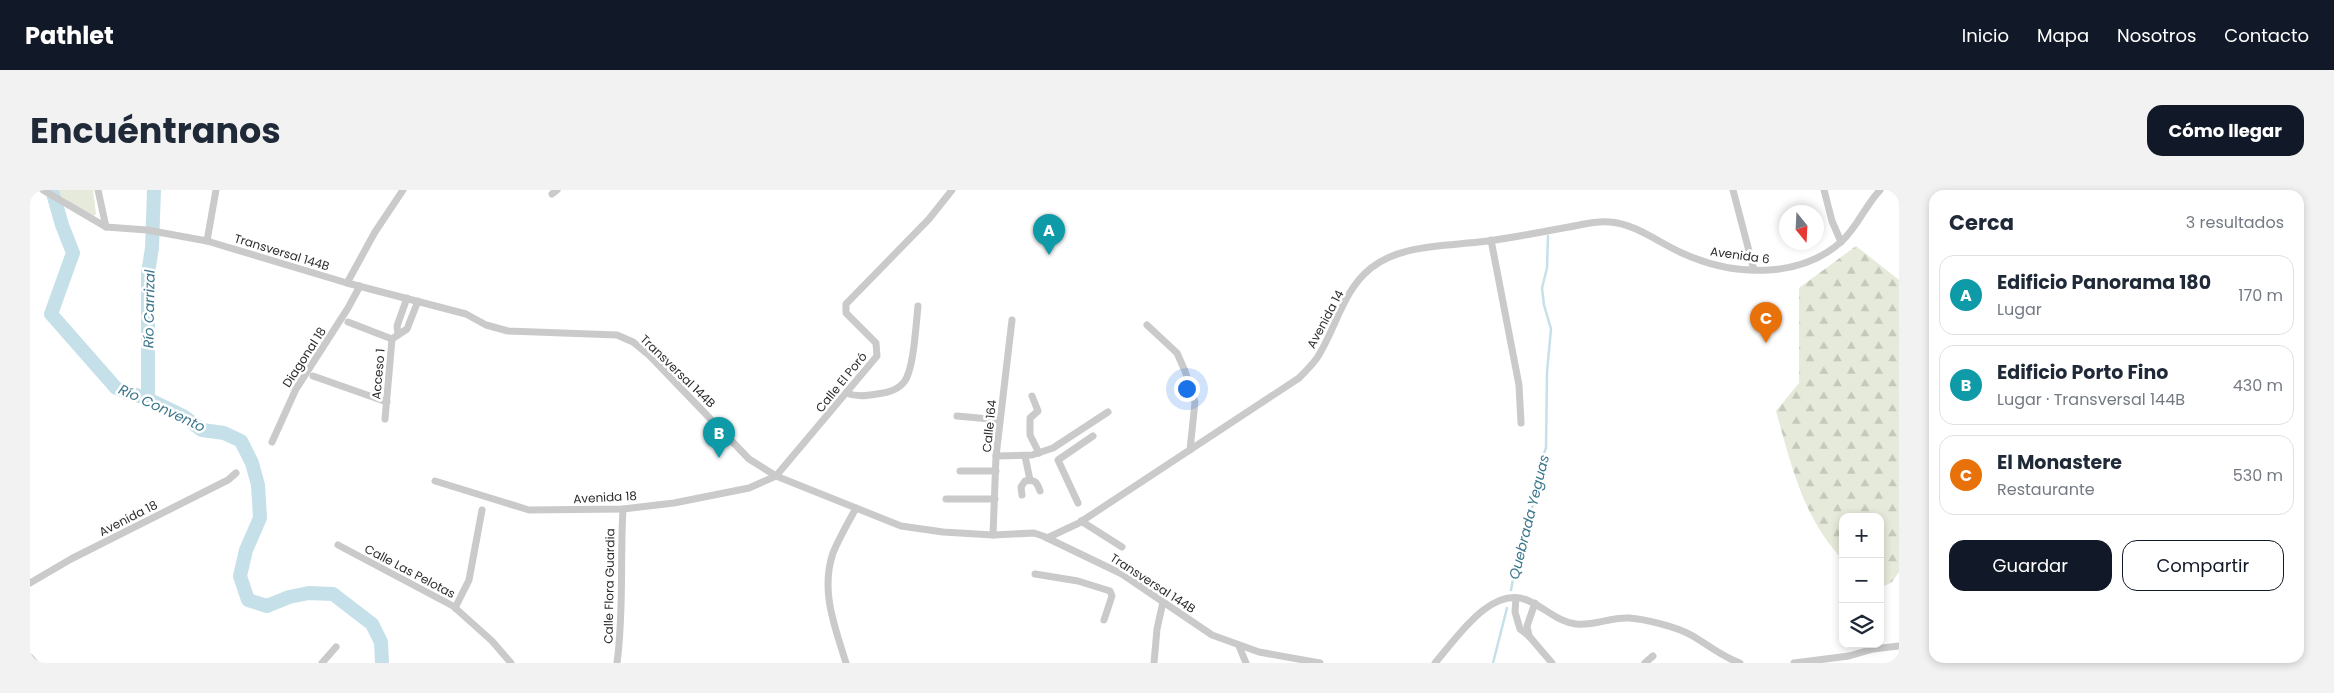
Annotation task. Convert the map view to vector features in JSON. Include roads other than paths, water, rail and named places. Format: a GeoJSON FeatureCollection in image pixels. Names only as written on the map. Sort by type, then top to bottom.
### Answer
{"type":"FeatureCollection","features":[{"type":"Feature","properties":{"kind":"street"},"geometry":{"type":"LineString","coordinates":[[98,190],[106,227]]}},
{"type":"Feature","properties":{"kind":"street"},"geometry":{"type":"LineString","coordinates":[[207,241],[216,190]]}},
{"type":"Feature","properties":{"kind":"street"},"geometry":{"type":"LineString","coordinates":[[347,283],[375,232],[403,190]]}},
{"type":"Feature","properties":{"kind":"street","name":"Calle El Poró"},"geometry":{"type":"LineString","coordinates":[[776,476],[877,356],[876,343],[846,313],[846,304],[929,219],[952,190]]}},
{"type":"Feature","properties":{"kind":"street"},"geometry":{"type":"LineString","coordinates":[[1733,190],[1754,270]]}},
{"type":"Feature","properties":{"kind":"street"},"geometry":{"type":"LineString","coordinates":[[1824,190],[1832,221],[1841,242]]}},
{"type":"Feature","properties":{"kind":"street","name":"Avenida 6"},"geometry":{"type":"LineString","coordinates":[[1685,254],[1714,265],[1754,270],[1786,270],[1801,265],[1841,242],[1856,226],[1880,190]]}},
{"type":"Feature","properties":{"kind":"street","name":"Transversal 144B"},"geometry":{"type":"LineString","coordinates":[[44,191],[106,227],[147,230],[207,241],[347,283],[466,314],[486,325],[508,331],[617,335],[633,342],[649,355],[703,405],[753,462],[776,476],[901,526],[943,532],[993,535],[1034,533],[1122,574],[1212,635],[1277,657],[1320,663]]}},
{"type":"Feature","properties":{"kind":"street","name":"Avenida 14"},"geometry":{"type":"LineString","coordinates":[[1047,538],[1081,521],[1300,378],[1317,358],[1344,302],[1360,278],[1382,261],[1425,248],[1610,222],[1641,232],[1685,254]]}},
{"type":"Feature","properties":{"kind":"street"},"geometry":{"type":"LineString","coordinates":[[1491,240],[1519,385],[1521,423]]}},
{"type":"Feature","properties":{"kind":"street","name":"Diagonal 18"},"geometry":{"type":"LineString","coordinates":[[272,442],[296,389],[360,286]]}},
{"type":"Feature","properties":{"kind":"street"},"geometry":{"type":"LineString","coordinates":[[398,334],[397,326],[407,298]]}},
{"type":"Feature","properties":{"kind":"street","name":"Acceso 1"},"geometry":{"type":"LineString","coordinates":[[385,419],[392,339],[407,329],[418,301]]}},
{"type":"Feature","properties":{"kind":"street"},"geometry":{"type":"LineString","coordinates":[[846,393],[857,397],[882,393],[897,389],[905,381],[910,370],[918,306]]}},
{"type":"Feature","properties":{"kind":"street","name":"Calle 164"},"geometry":{"type":"LineString","coordinates":[[993,535],[996,456],[1012,320]]}},
{"type":"Feature","properties":{"kind":"street"},"geometry":{"type":"LineString","coordinates":[[348,322],[392,339]]}},
{"type":"Feature","properties":{"kind":"street"},"geometry":{"type":"LineString","coordinates":[[1147,325],[1177,353],[1187,377],[1194,402],[1190,450]]}},
{"type":"Feature","properties":{"kind":"street"},"geometry":{"type":"LineString","coordinates":[[313,376],[386,402]]}},
{"type":"Feature","properties":{"kind":"street"},"geometry":{"type":"LineString","coordinates":[[1032,396],[1038,411],[1030,418],[1029,429],[1039,453]]}},
{"type":"Feature","properties":{"kind":"street"},"geometry":{"type":"LineString","coordinates":[[996,456],[1025,456],[1039,453],[1066,441],[1108,412]]}},
{"type":"Feature","properties":{"kind":"street"},"geometry":{"type":"LineString","coordinates":[[957,416],[1000,420]]}},
{"type":"Feature","properties":{"kind":"street"},"geometry":{"type":"LineString","coordinates":[[1078,503],[1058,460],[1091,438],[1082,430]]}},
{"type":"Feature","properties":{"kind":"street"},"geometry":{"type":"LineString","coordinates":[[1025,456],[1030,480]]}},
{"type":"Feature","properties":{"kind":"street"},"geometry":{"type":"LineString","coordinates":[[960,471],[996,470]]}},
{"type":"Feature","properties":{"kind":"street","name":"Avenida 18"},"geometry":{"type":"LineString","coordinates":[[30,583],[71,559],[228,480],[236,473]]}},
{"type":"Feature","properties":{"kind":"street","name":"Avenida 18"},"geometry":{"type":"LineString","coordinates":[[436,481],[529,510],[623,509],[743,489],[776,476]]}},
{"type":"Feature","properties":{"kind":"street"},"geometry":{"type":"LineString","coordinates":[[1022,495],[1022,483],[1030,480],[1036,482],[1040,491]]}},
{"type":"Feature","properties":{"kind":"street"},"geometry":{"type":"LineString","coordinates":[[946,499],[994,499]]}},
{"type":"Feature","properties":{"kind":"street"},"geometry":{"type":"LineString","coordinates":[[846,663],[827,595],[828,575],[833,553],[856,508]]}},
{"type":"Feature","properties":{"kind":"street","name":"Calle Flora Guardia"},"geometry":{"type":"LineString","coordinates":[[617,663],[620,636],[620,552],[623,509]]}},
{"type":"Feature","properties":{"kind":"street"},"geometry":{"type":"LineString","coordinates":[[455,608],[469,580],[482,510]]}},
{"type":"Feature","properties":{"kind":"street"},"geometry":{"type":"LineString","coordinates":[[1081,521],[1122,547]]}},
{"type":"Feature","properties":{"kind":"street","name":"Calle Las Pelotas"},"geometry":{"type":"LineString","coordinates":[[338,545],[455,608],[492,641],[511,663]]}},
{"type":"Feature","properties":{"kind":"street"},"geometry":{"type":"LineString","coordinates":[[1034,574],[1078,581],[1110,591],[1112,596],[1104,620]]}},
{"type":"Feature","properties":{"kind":"street"},"geometry":{"type":"LineString","coordinates":[[1516,598],[1516,621],[1520,629],[1529,636],[1552,663]]}},
{"type":"Feature","properties":{"kind":"street"},"geometry":{"type":"LineString","coordinates":[[1435,663],[1486,606],[1501,599],[1516,598],[1527,599],[1561,620],[1574,624],[1592,625],[1610,619],[1629,618],[1688,633],[1740,663]]}},
{"type":"Feature","properties":{"kind":"street"},"geometry":{"type":"LineString","coordinates":[[1154,663],[1157,629],[1163,602]]}},
{"type":"Feature","properties":{"kind":"street"},"geometry":{"type":"LineString","coordinates":[[1529,636],[1527,626],[1534,603]]}},
{"type":"Feature","properties":{"kind":"street"},"geometry":{"type":"LineString","coordinates":[[1240,646],[1246,663]]}},
{"type":"Feature","properties":{"kind":"street"},"geometry":{"type":"LineString","coordinates":[[1884,647],[1899,646]]}},
{"type":"Feature","properties":{"kind":"street"},"geometry":{"type":"LineString","coordinates":[[322,663],[336,647]]}},
{"type":"Feature","properties":{"kind":"street"},"geometry":{"type":"LineString","coordinates":[[1794,663],[1849,656],[1871,648]]}},
{"type":"Feature","properties":{"kind":"street"},"geometry":{"type":"LineString","coordinates":[[1645,663],[1653,656]]}},
{"type":"Feature","properties":{"kind":"street"},"geometry":{"type":"LineString","coordinates":[[30,658],[35,663]]}},
{"type":"Feature","properties":{"kind":"waterway","name":"Río Convento"},"geometry":{"type":"LineString","coordinates":[[52,190],[62,225],[73,253],[51,314],[116,388],[148,399],[183,416],[202,430],[224,433],[241,441],[252,463],[258,485],[260,518],[246,550],[240,576],[248,600],[267,606],[289,597],[309,593],[333,594],[372,624],[381,642],[382,663]]}},
{"type":"Feature","properties":{"kind":"waterway","name":"Río Carrizal"},"geometry":{"type":"LineString","coordinates":[[148,399],[148,273],[152,248],[154,190]]}},
{"type":"Feature","properties":{"kind":"waterway","name":"Quebrada Yeguas"},"geometry":{"type":"LineString","coordinates":[[1511,590],[1520,541],[1532,509],[1539,467],[1546,448],[1547,372],[1551,329],[1544,305],[1542,288],[1547,268],[1548,236]]}},
{"type":"Feature","properties":{"kind":"waterway","name":"Quebrada Yeguas"},"geometry":{"type":"LineString","coordinates":[[1493,663],[1507,608]]}},
{"type":"Feature","properties":{"kind":"place","name":"Edificio Panorama 180"},"geometry":{"type":"Point","coordinates":[1049,255]}},
{"type":"Feature","properties":{"kind":"place","name":"El Monastere"},"geometry":{"type":"Point","coordinates":[1766,343]}},
{"type":"Feature","properties":{"kind":"place","name":"Edificio Porto Fino"},"geometry":{"type":"Point","coordinates":[719,458]}}]}
